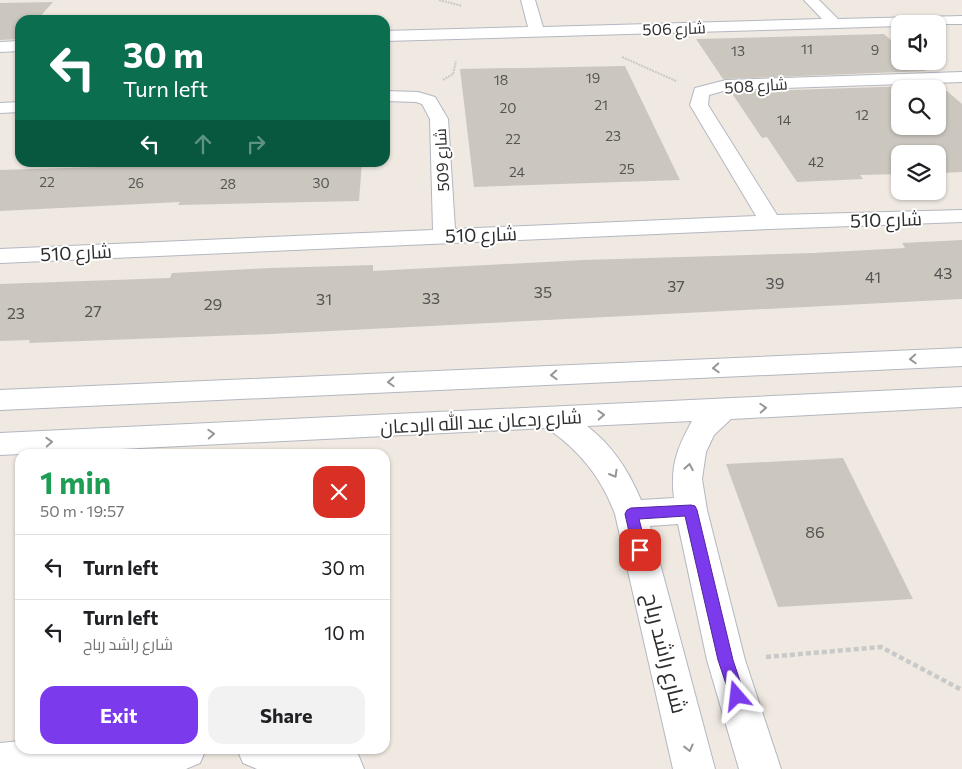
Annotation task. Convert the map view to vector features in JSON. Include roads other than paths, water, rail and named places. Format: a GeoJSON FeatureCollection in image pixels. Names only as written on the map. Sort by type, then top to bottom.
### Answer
{"type":"FeatureCollection","features":[{"type":"Feature","properties":{"kind":"street"},"geometry":{"type":"LineString","coordinates":[[528,0],[537,32]]}},
{"type":"Feature","properties":{"kind":"street"},"geometry":{"type":"LineString","coordinates":[[811,0],[835,24]]}},
{"type":"Feature","properties":{"kind":"street","name":"شارع 506"},"geometry":{"type":"LineString","coordinates":[[390,36],[962,20]]}},
{"type":"Feature","properties":{"kind":"street"},"geometry":{"type":"LineString","coordinates":[[0,47],[15,46]]}},
{"type":"Feature","properties":{"kind":"street","name":"شارع 508"},"geometry":{"type":"LineString","coordinates":[[770,222],[699,105],[701,92],[726,86],[962,77]]}},
{"type":"Feature","properties":{"kind":"street","name":"شارع 509"},"geometry":{"type":"LineString","coordinates":[[390,96],[418,97],[429,101],[439,119],[444,236]]}},
{"type":"Feature","properties":{"kind":"street"},"geometry":{"type":"LineString","coordinates":[[0,108],[15,108]]}},
{"type":"Feature","properties":{"kind":"street","name":"شارع 510"},"geometry":{"type":"LineString","coordinates":[[0,256],[770,222],[962,216]]}},
{"type":"Feature","properties":{"kind":"street"},"geometry":{"type":"LineString","coordinates":[[0,400],[962,357]]}},
{"type":"Feature","properties":{"kind":"street","name":"شارع ردعان عبد الله الردعان"},"geometry":{"type":"LineString","coordinates":[[0,444],[962,397]]}},
{"type":"Feature","properties":{"kind":"street"},"geometry":{"type":"LineString","coordinates":[[722,410],[703,428],[692,452],[687,479],[691,510],[726,660],[760,769]]}},
{"type":"Feature","properties":{"kind":"street","name":"شارع راشد رباح"},"geometry":{"type":"LineString","coordinates":[[554,418],[576,432],[594,448],[610,468],[623,490],[631,514],[694,769]]}},
{"type":"Feature","properties":{"kind":"street"},"geometry":{"type":"LineString","coordinates":[[631,514],[691,510]]}},
{"type":"Feature","properties":{"kind":"street"},"geometry":{"type":"LineString","coordinates":[[0,763],[120,754]]}},
{"type":"Feature","properties":{"kind":"street"},"geometry":{"type":"LineString","coordinates":[[278,754],[343,769]]}}]}
